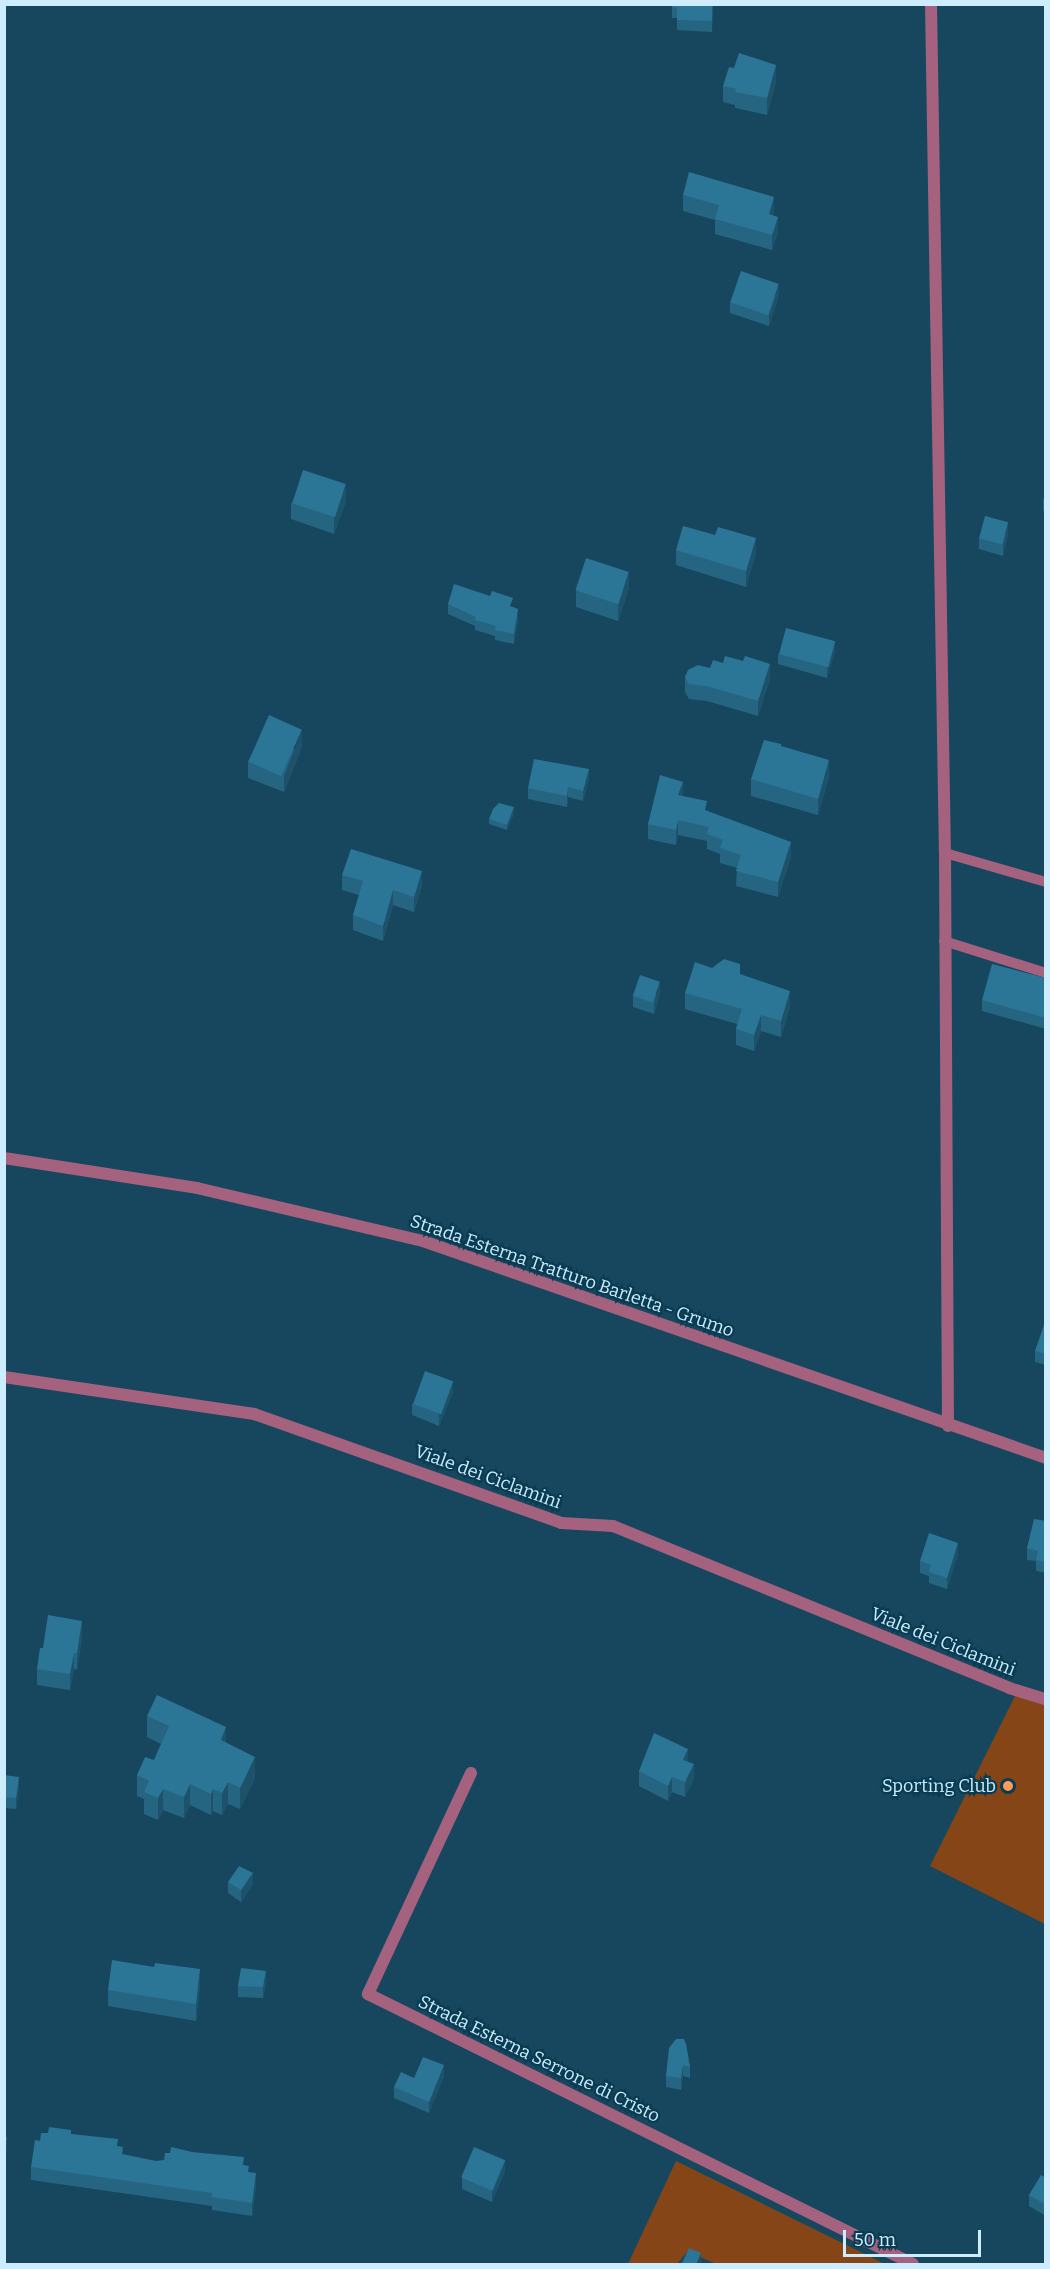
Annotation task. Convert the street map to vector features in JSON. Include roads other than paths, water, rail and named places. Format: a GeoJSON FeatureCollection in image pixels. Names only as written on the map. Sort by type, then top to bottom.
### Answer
{"type":"FeatureCollection","features":[{"type":"Feature","properties":{"kind":"street"},"geometry":{"type":"LineString","coordinates":[[931,4],[945,853],[948,1426]]}},
{"type":"Feature","properties":{"kind":"street","name":"Strada Esterna Tratturo Barletta - Grumo"},"geometry":{"type":"LineString","coordinates":[[4,1158],[197,1188],[423,1241],[948,1426],[1046,1458]]}},
{"type":"Feature","properties":{"kind":"street","name":"Viale dei Ciclamini"},"geometry":{"type":"LineString","coordinates":[[4,1377],[254,1414],[561,1523],[613,1526],[987,1680],[1046,1699]]}},
{"type":"Feature","properties":{"kind":"street","name":"Strada Esterna Serrone di Cristo"},"geometry":{"type":"LineString","coordinates":[[471,1773],[368,1994],[913,2265]]}},
{"type":"Feature","properties":{"kind":"lane"},"geometry":{"type":"LineString","coordinates":[[945,853],[1046,882]]}},
{"type":"Feature","properties":{"kind":"lane"},"geometry":{"type":"LineString","coordinates":[[944,941],[1046,973]]}},
{"type":"Feature","properties":{"kind":"place","name":"Sporting Club"},"geometry":{"type":"Point","coordinates":[1008,1786]}}]}
